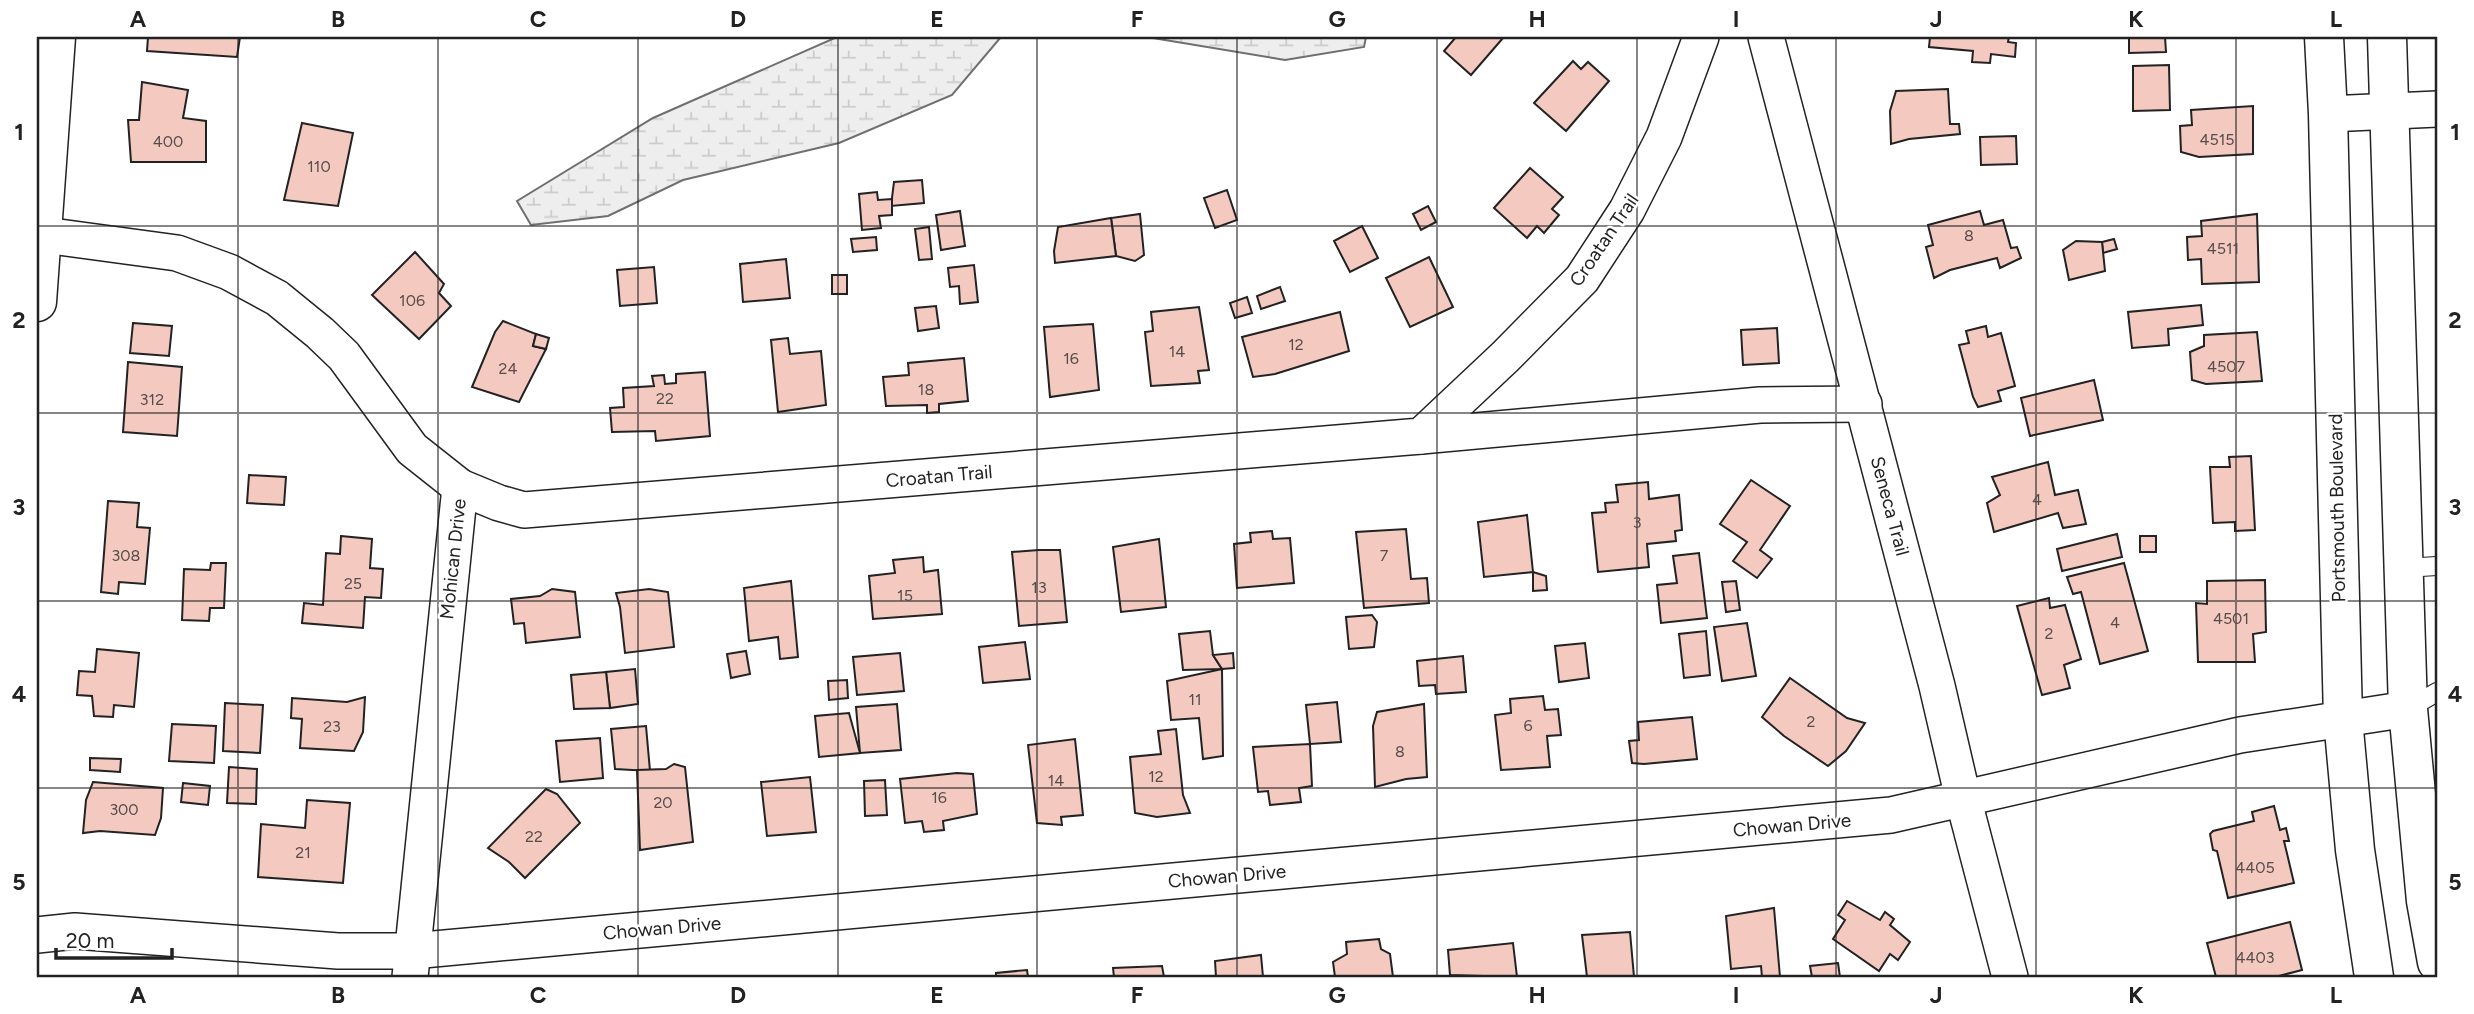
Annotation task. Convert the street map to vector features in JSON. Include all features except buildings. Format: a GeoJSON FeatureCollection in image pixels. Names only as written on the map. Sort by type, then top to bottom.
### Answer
{"type":"FeatureCollection","features":[{"type":"Feature","properties":{"kind":"main road"},"geometry":{"type":"LineString","coordinates":[[37,302],[56,37]]}},
{"type":"Feature","properties":{"kind":"main road","name":"Portsmouth Boulevard"},"geometry":{"type":"LineString","coordinates":[[2324,37],[2343,719],[2355,849],[2374,977]]}},
{"type":"Feature","properties":{"kind":"main road"},"geometry":{"type":"LineString","coordinates":[[2388,37],[2421,567],[2426,901],[2437,962]]}},
{"type":"Feature","properties":{"kind":"street","name":"Croatan Trail"},"geometry":{"type":"LineString","coordinates":[[1421,436],[1582,279],[1627,210],[1664,137],[1701,37]]}},
{"type":"Feature","properties":{"kind":"street","name":"Seneca Trail"},"geometry":{"type":"LineString","coordinates":[[1766,37],[1864,404],[2010,977]]}},
{"type":"Feature","properties":{"kind":"street"},"geometry":{"type":"LineString","coordinates":[[2328,114],[2437,109]]}},
{"type":"Feature","properties":{"kind":"street","name":"Mohican Drive"},"geometry":{"type":"LineString","coordinates":[[40,234],[177,253],[229,272],[277,298],[344,356],[412,449],[460,487],[411,964]]}},
{"type":"Feature","properties":{"kind":"street","name":"Croatan Trail"},"geometry":{"type":"LineString","coordinates":[[460,487],[524,510],[1421,436],[1760,405],[1864,404]]}},
{"type":"Feature","properties":{"kind":"street","name":"Chowan Drive"},"geometry":{"type":"LineString","coordinates":[[37,935],[75,932],[338,951],[411,964],[1891,816],[2240,736],[2343,719],[2422,701]]}},
{"type":"Feature","properties":{"kind":"green space"},"geometry":{"type":"Polygon","coordinates":[[[837,37],[1001,37],[952,95],[839,143],[683,180],[608,216],[531,225],[517,201],[653,118],[837,37]]]}},
{"type":"Feature","properties":{"kind":"green space"},"geometry":{"type":"Polygon","coordinates":[[[1147,37],[1366,37],[1364,47],[1285,60],[1147,37]]]}}]}
